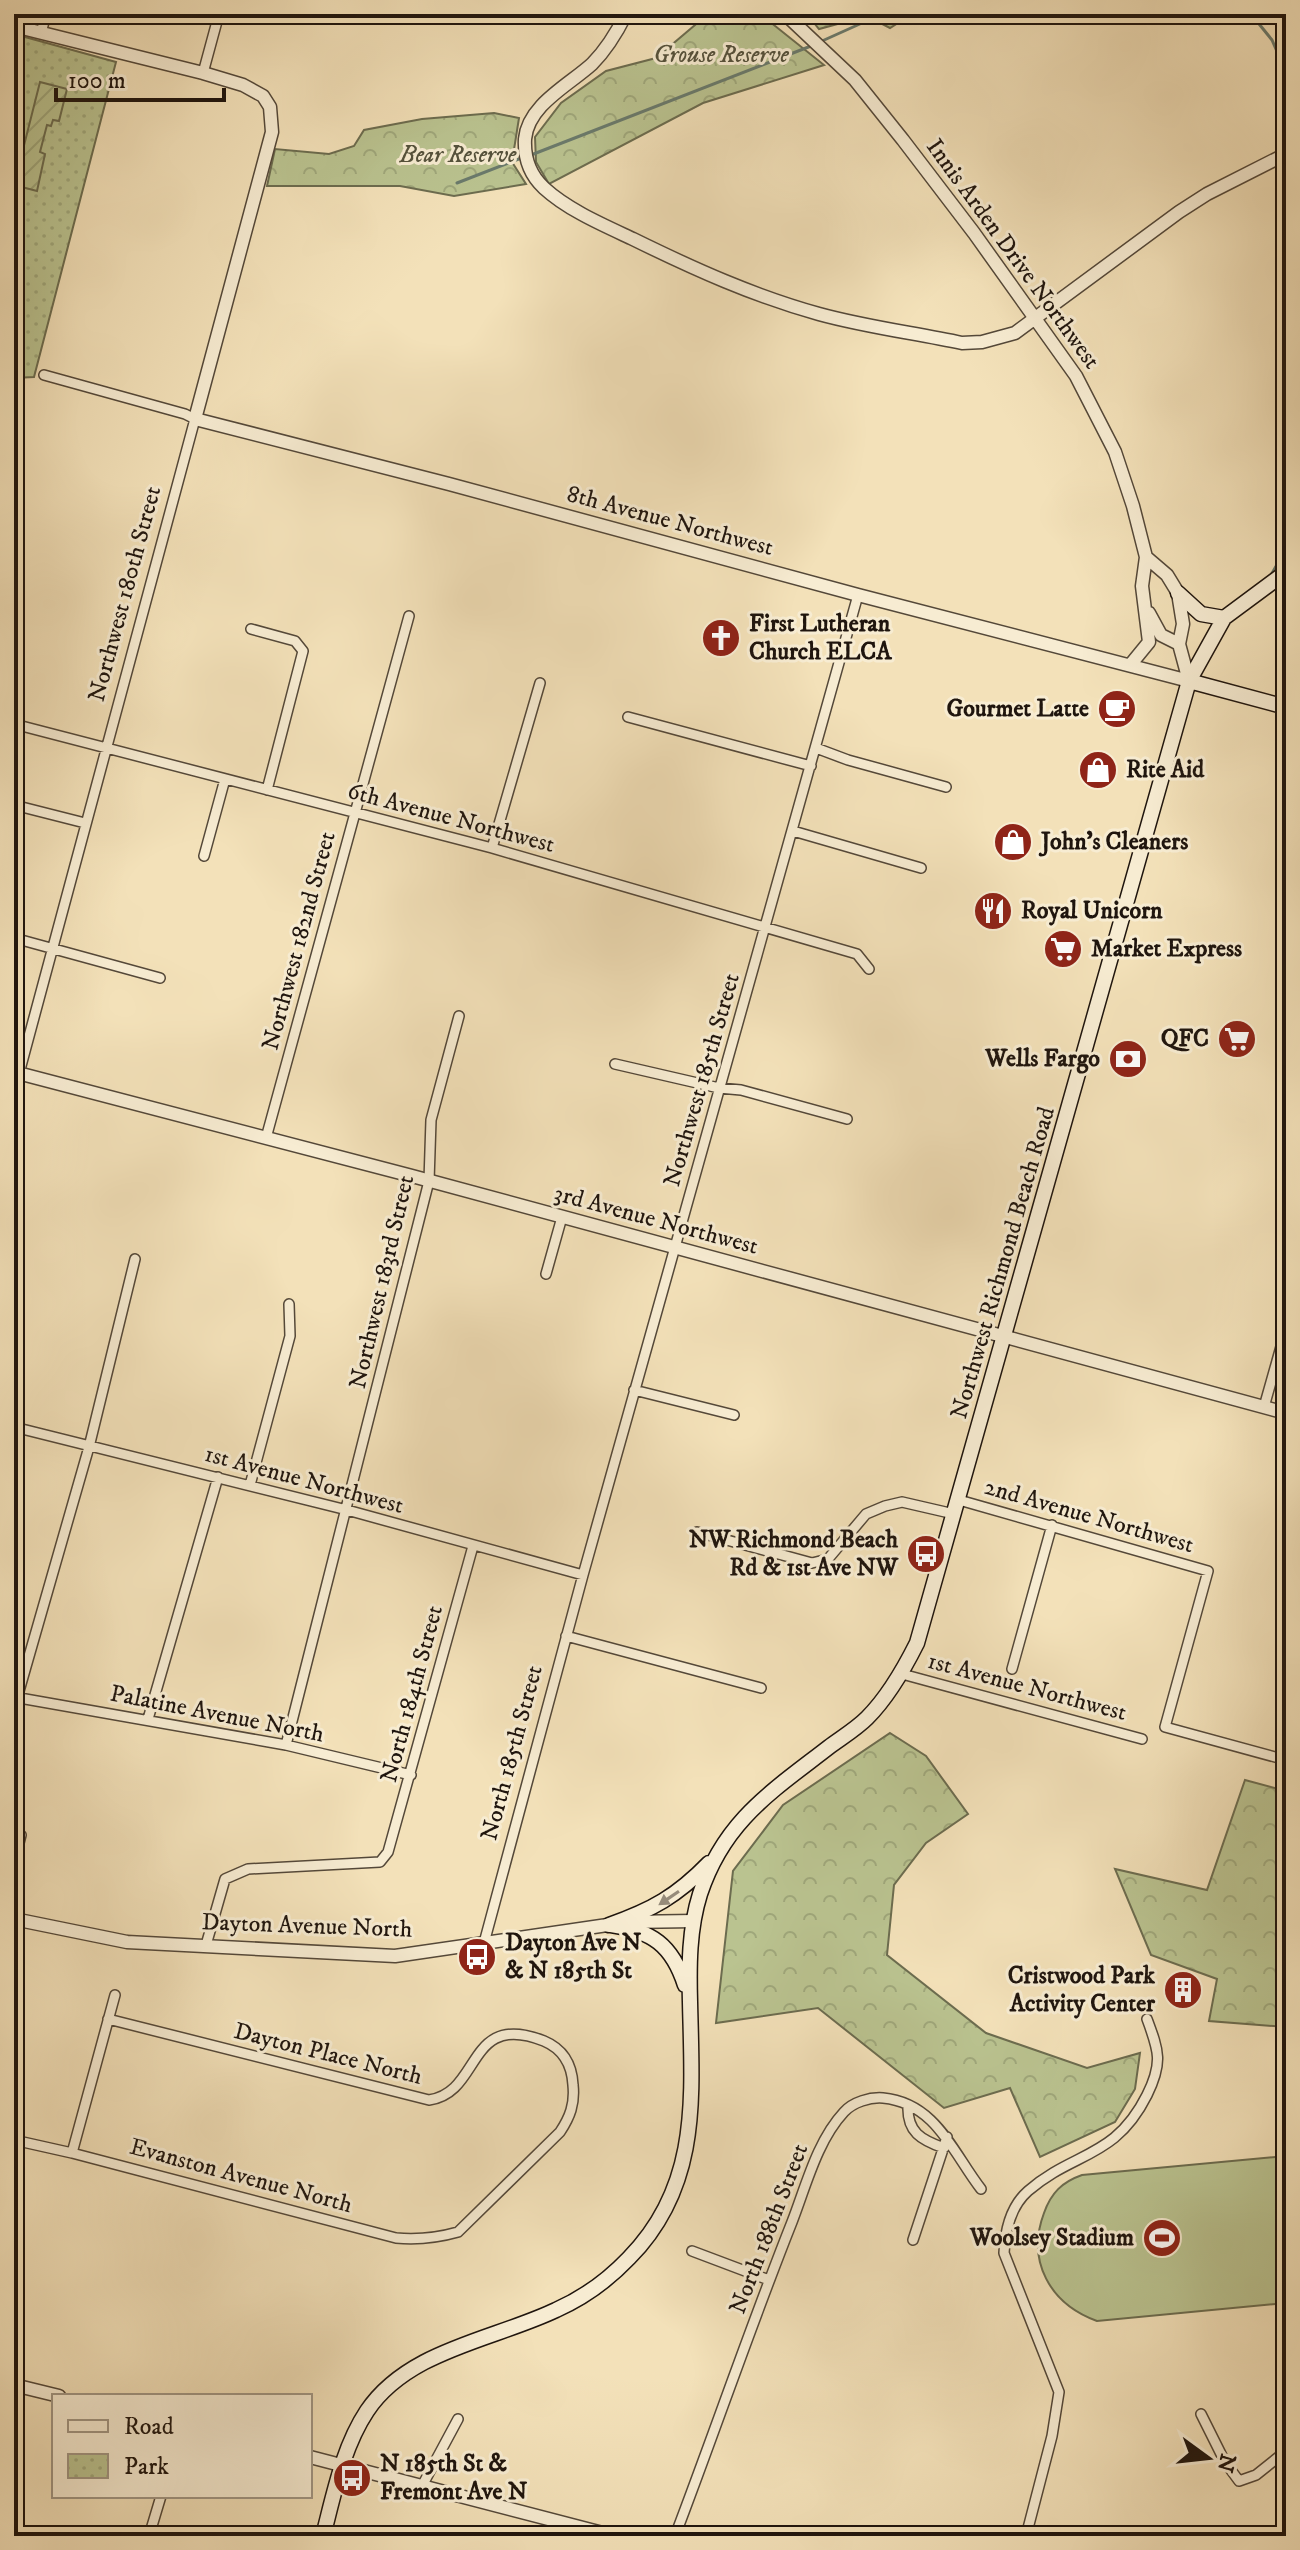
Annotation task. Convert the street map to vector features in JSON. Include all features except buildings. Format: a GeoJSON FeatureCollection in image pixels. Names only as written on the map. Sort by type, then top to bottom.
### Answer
{"type":"FeatureCollection","features":[{"type":"Feature","properties":{"kind":"main road","name":"Northwest Richmond Beach Road"},"geometry":{"type":"LineString","coordinates":[[717,1854],[754,1805],[867,1718],[902,1674],[917,1643],[1189,681],[1224,618],[1286,572]]}},
{"type":"Feature","properties":{"kind":"main road"},"geometry":{"type":"LineString","coordinates":[[1178,593],[1201,614],[1224,618]]}},
{"type":"Feature","properties":{"kind":"main road","name":"8th Avenue Northwest"},"geometry":{"type":"LineString","coordinates":[[1189,681],[1286,707]]}},
{"type":"Feature","properties":{"kind":"main road"},"geometry":{"type":"LineString","coordinates":[[323,2536],[343,2465],[358,2426],[393,2382],[425,2361],[576,2300],[617,2271],[648,2235],[670,2198],[688,2144],[692,2109],[690,2001],[694,1921],[700,1896],[717,1854]]}},
{"type":"Feature","properties":{"kind":"main road"},"geometry":{"type":"LineString","coordinates":[[609,1925],[660,1905],[684,1887],[717,1854]]}},
{"type":"Feature","properties":{"kind":"main road"},"geometry":{"type":"LineString","coordinates":[[609,1925],[633,1928],[662,1944],[678,1964],[690,2001]]}},
{"type":"Feature","properties":{"kind":"street"},"geometry":{"type":"LineString","coordinates":[[41,33],[46,14]]}},
{"type":"Feature","properties":{"kind":"street"},"geometry":{"type":"LineString","coordinates":[[14,26],[203,73],[219,14]]}},
{"type":"Feature","properties":{"kind":"street"},"geometry":{"type":"LineString","coordinates":[[626,14],[615,36],[594,62],[532,116],[525,135],[525,156],[530,172],[544,189],[592,220],[715,279],[823,315],[962,343],[982,342],[1015,333],[1188,206],[1243,174],[1286,154]]}},
{"type":"Feature","properties":{"kind":"street","name":"Innis Arden Drive Northwest"},"geometry":{"type":"LineString","coordinates":[[785,14],[855,80],[1036,318],[1076,376],[1115,452],[1146,557],[1142,586],[1149,642],[1131,664]]}},
{"type":"Feature","properties":{"kind":"street","name":"Northwest 180th Street"},"geometry":{"type":"LineString","coordinates":[[14,1092],[16,1072],[107,749],[272,132],[270,107],[263,96],[243,85],[203,73]]}},
{"type":"Feature","properties":{"kind":"street","name":"8th Avenue Northwest"},"geometry":{"type":"LineString","coordinates":[[44,375],[195,419],[1189,681]]}},
{"type":"Feature","properties":{"kind":"street","name":"Innis Arden Drive Northwest"},"geometry":{"type":"LineString","coordinates":[[1146,557],[1167,575],[1178,593]]}},
{"type":"Feature","properties":{"kind":"street"},"geometry":{"type":"LineString","coordinates":[[1178,593],[1183,624],[1179,644],[1189,681]]}},
{"type":"Feature","properties":{"kind":"street","name":"Northwest 185th Street"},"geometry":{"type":"LineString","coordinates":[[583,1575],[858,595]]}},
{"type":"Feature","properties":{"kind":"street"},"geometry":{"type":"LineString","coordinates":[[1145,606],[1161,635],[1179,644]]}},
{"type":"Feature","properties":{"kind":"street","name":"Northwest 182nd Street"},"geometry":{"type":"LineString","coordinates":[[266,1138],[409,616]]}},
{"type":"Feature","properties":{"kind":"street"},"geometry":{"type":"LineString","coordinates":[[251,629],[295,641],[303,651],[267,790]]}},
{"type":"Feature","properties":{"kind":"street"},"geometry":{"type":"LineString","coordinates":[[492,848],[540,683]]}},
{"type":"Feature","properties":{"kind":"street"},"geometry":{"type":"LineString","coordinates":[[628,717],[811,766]]}},
{"type":"Feature","properties":{"kind":"street","name":"6th Avenue Northwest"},"geometry":{"type":"LineString","coordinates":[[14,724],[492,848],[857,954],[869,969]]}},
{"type":"Feature","properties":{"kind":"street"},"geometry":{"type":"LineString","coordinates":[[816,748],[946,787]]}},
{"type":"Feature","properties":{"kind":"street"},"geometry":{"type":"LineString","coordinates":[[204,856],[225,779]]}},
{"type":"Feature","properties":{"kind":"street"},"geometry":{"type":"LineString","coordinates":[[14,805],[85,823]]}},
{"type":"Feature","properties":{"kind":"street"},"geometry":{"type":"LineString","coordinates":[[793,831],[921,868]]}},
{"type":"Feature","properties":{"kind":"street"},"geometry":{"type":"LineString","coordinates":[[14,938],[160,978]]}},
{"type":"Feature","properties":{"kind":"street","name":"Northwest 183rd Street"},"geometry":{"type":"LineString","coordinates":[[286,1745],[429,1181],[429,1131],[459,1016]]}},
{"type":"Feature","properties":{"kind":"street"},"geometry":{"type":"LineString","coordinates":[[615,1064],[719,1088],[741,1090],[847,1119]]}},
{"type":"Feature","properties":{"kind":"street","name":"3rd Avenue Northwest"},"geometry":{"type":"LineString","coordinates":[[16,1072],[1286,1413]]}},
{"type":"Feature","properties":{"kind":"street"},"geometry":{"type":"LineString","coordinates":[[546,1274],[562,1217]]}},
{"type":"Feature","properties":{"kind":"street"},"geometry":{"type":"LineString","coordinates":[[15,1698],[89,1447],[135,1259]]}},
{"type":"Feature","properties":{"kind":"street"},"geometry":{"type":"LineString","coordinates":[[250,1485],[290,1336],[289,1304]]}},
{"type":"Feature","properties":{"kind":"street"},"geometry":{"type":"LineString","coordinates":[[1264,1407],[1286,1329]]}},
{"type":"Feature","properties":{"kind":"street"},"geometry":{"type":"LineString","coordinates":[[634,1390],[734,1415]]}},
{"type":"Feature","properties":{"kind":"street","name":"1st Avenue Northwest"},"geometry":{"type":"LineString","coordinates":[[14,1427],[347,1510],[583,1575]]}},
{"type":"Feature","properties":{"kind":"street"},"geometry":{"type":"LineString","coordinates":[[148,1719],[218,1477]]}},
{"type":"Feature","properties":{"kind":"street"},"geometry":{"type":"LineString","coordinates":[[697,1532],[812,1563],[828,1559],[866,1514],[885,1506],[902,1502],[957,1507]]}},
{"type":"Feature","properties":{"kind":"street","name":"2nd Avenue Northwest"},"geometry":{"type":"LineString","coordinates":[[957,1507],[1052,1525],[1208,1571],[1165,1727],[1286,1760]]}},
{"type":"Feature","properties":{"kind":"street"},"geometry":{"type":"LineString","coordinates":[[1012,1669],[1052,1525]]}},
{"type":"Feature","properties":{"kind":"street","name":"North 184th Street"},"geometry":{"type":"LineString","coordinates":[[206,1945],[225,1879],[248,1869],[380,1862],[388,1852],[473,1546]]}},
{"type":"Feature","properties":{"kind":"street","name":"North 185th Street"},"geometry":{"type":"LineString","coordinates":[[484,1943],[583,1575]]}},
{"type":"Feature","properties":{"kind":"street"},"geometry":{"type":"LineString","coordinates":[[566,1636],[761,1688]]}},
{"type":"Feature","properties":{"kind":"street","name":"1st Avenue Northwest"},"geometry":{"type":"LineString","coordinates":[[902,1674],[1142,1739]]}},
{"type":"Feature","properties":{"kind":"street","name":"Palatine Avenue North"},"geometry":{"type":"LineString","coordinates":[[15,1698],[286,1745],[411,1775]]}},
{"type":"Feature","properties":{"kind":"street"},"geometry":{"type":"LineString","coordinates":[[14,1863],[21,1835]]}},
{"type":"Feature","properties":{"kind":"street","name":"Dayton Avenue North"},"geometry":{"type":"LineString","coordinates":[[14,1919],[127,1942],[395,1956],[609,1925],[653,1920],[694,1921]]}},
{"type":"Feature","properties":{"kind":"street"},"geometry":{"type":"LineString","coordinates":[[72,2153],[115,1995]]}},
{"type":"Feature","properties":{"kind":"street","name":"Dayton Place North"},"geometry":{"type":"LineString","coordinates":[[108,2019],[429,2100],[452,2093],[481,2047],[496,2038],[511,2035],[553,2045],[564,2056],[572,2074],[574,2097],[569,2118],[560,2132],[458,2232]]}},
{"type":"Feature","properties":{"kind":"street"},"geometry":{"type":"LineString","coordinates":[[1026,2536],[1052,2436],[1059,2392],[1004,2253],[1005,2233],[1012,2214],[1026,2192],[1120,2135],[1138,2113],[1159,2065],[1159,2052],[1147,2019]]}},
{"type":"Feature","properties":{"kind":"street","name":"North 188th Street"},"geometry":{"type":"LineString","coordinates":[[675,2536],[820,2151],[830,2129],[846,2109],[861,2101],[882,2098],[908,2106],[933,2120],[981,2189]]}},
{"type":"Feature","properties":{"kind":"street"},"geometry":{"type":"LineString","coordinates":[[908,2106],[907,2117],[912,2129],[922,2140],[944,2148]]}},
{"type":"Feature","properties":{"kind":"street"},"geometry":{"type":"LineString","coordinates":[[913,2240],[947,2137]]}},
{"type":"Feature","properties":{"kind":"street","name":"Evanston Avenue North"},"geometry":{"type":"LineString","coordinates":[[14,2140],[396,2238],[427,2239],[458,2232]]}},
{"type":"Feature","properties":{"kind":"street"},"geometry":{"type":"LineString","coordinates":[[692,2251],[769,2280]]}},
{"type":"Feature","properties":{"kind":"street"},"geometry":{"type":"LineString","coordinates":[[14,2385],[52,2394]]}},
{"type":"Feature","properties":{"kind":"street"},"geometry":{"type":"LineString","coordinates":[[1201,2414],[1225,2462],[1239,2481],[1256,2475],[1286,2451]]}},
{"type":"Feature","properties":{"kind":"street"},"geometry":{"type":"LineString","coordinates":[[422,2486],[458,2419]]}},
{"type":"Feature","properties":{"kind":"street"},"geometry":{"type":"LineString","coordinates":[[312,2457],[614,2536]]}},
{"type":"Feature","properties":{"kind":"street"},"geometry":{"type":"LineString","coordinates":[[149,2536],[160,2498]]}},
{"type":"Feature","properties":{"kind":"green space","name":"Grouse Reserve"},"geometry":{"type":"Polygon","coordinates":[[[708,14],[760,14],[824,65],[703,103],[549,184],[536,162],[535,137],[561,103],[606,71],[656,58],[708,14]]]}},
{"type":"Feature","properties":{"kind":"green space"},"geometry":{"type":"Polygon","coordinates":[[[807,14],[912,14],[890,28],[867,16],[819,29],[807,14]]]}},
{"type":"Feature","properties":{"kind":"green space"},"geometry":{"type":"Polygon","coordinates":[[[14,34],[116,62],[34,377],[14,378],[14,34]]]}},
{"type":"Feature","properties":{"kind":"green space"},"geometry":{"type":"Polygon","coordinates":[[[40,82],[67,89],[59,121],[53,120],[51,126],[47,125],[40,152],[45,154],[37,191],[14,185],[40,82]]]}},
{"type":"Feature","properties":{"kind":"green space","name":"Bear Reserve"},"geometry":{"type":"Polygon","coordinates":[[[494,113],[519,118],[512,162],[526,184],[454,196],[400,186],[267,186],[275,149],[329,154],[354,146],[364,130],[422,119],[494,113]]]}},
{"type":"Feature","properties":{"kind":"green space"},"geometry":{"type":"Polygon","coordinates":[[[890,1733],[926,1756],[968,1814],[926,1843],[894,1885],[887,1955],[986,2033],[1087,2068],[1140,2053],[1135,2089],[1115,2122],[1040,2157],[1010,2088],[944,2108],[818,2008],[716,2023],[733,1871],[783,1805],[890,1733]]]}},
{"type":"Feature","properties":{"kind":"green space"},"geometry":{"type":"Polygon","coordinates":[[[1245,1780],[1286,1791],[1286,2027],[1209,2021],[1217,1979],[1151,1955],[1115,1869],[1207,1890],[1245,1780]]]}},
{"type":"Feature","properties":{"kind":"green space","name":"Woolsey Stadium"},"geometry":{"type":"Polygon","coordinates":[[[1286,2156],[1286,2303],[1097,2321],[1066,2304],[1046,2279],[1038,2248],[1044,2213],[1058,2189],[1075,2178],[1286,2156]]]}},
{"type":"Feature","properties":{"kind":"waterway"},"geometry":{"type":"LineString","coordinates":[[822,41],[882,14]]}},
{"type":"Feature","properties":{"kind":"waterway"},"geometry":{"type":"LineString","coordinates":[[1251,14],[1272,40],[1286,72]]}},
{"type":"Feature","properties":{"kind":"waterway"},"geometry":{"type":"LineString","coordinates":[[531,155],[811,46]]}},
{"type":"Feature","properties":{"kind":"waterway"},"geometry":{"type":"LineString","coordinates":[[457,183],[524,157]]}},
{"type":"Feature","properties":{"kind":"waterway"},"geometry":{"type":"LineString","coordinates":[[1271,575],[1286,549]]}},
{"type":"Feature","properties":{"kind":"place","name":"First Lutheran Church ELCA"},"geometry":{"type":"Point","coordinates":[721,638]}},
{"type":"Feature","properties":{"kind":"place","name":"Gourmet Latte"},"geometry":{"type":"Point","coordinates":[1117,709]}},
{"type":"Feature","properties":{"kind":"place","name":"Rite Aid"},"geometry":{"type":"Point","coordinates":[1098,770]}},
{"type":"Feature","properties":{"kind":"place","name":"John's Cleaners"},"geometry":{"type":"Point","coordinates":[1013,842]}},
{"type":"Feature","properties":{"kind":"place","name":"Royal Unicorn"},"geometry":{"type":"Point","coordinates":[993,911]}},
{"type":"Feature","properties":{"kind":"place","name":"Market Express"},"geometry":{"type":"Point","coordinates":[1063,949]}},
{"type":"Feature","properties":{"kind":"place","name":"QFC"},"geometry":{"type":"Point","coordinates":[1237,1039]}},
{"type":"Feature","properties":{"kind":"place","name":"Wells Fargo"},"geometry":{"type":"Point","coordinates":[1128,1059]}},
{"type":"Feature","properties":{"kind":"place","name":"NW Richmond Beach Rd & 1st Ave NW"},"geometry":{"type":"Point","coordinates":[926,1554]}},
{"type":"Feature","properties":{"kind":"place","name":"Dayton Ave N & N 185th St"},"geometry":{"type":"Point","coordinates":[477,1957]}},
{"type":"Feature","properties":{"kind":"place","name":"Cristwood Park Activity Center"},"geometry":{"type":"Point","coordinates":[1183,1990]}},
{"type":"Feature","properties":{"kind":"place","name":"Woolsey Stadium"},"geometry":{"type":"Point","coordinates":[1162,2238]}},
{"type":"Feature","properties":{"kind":"place","name":"N 185th St & Fremont Ave N"},"geometry":{"type":"Point","coordinates":[352,2478]}}]}
